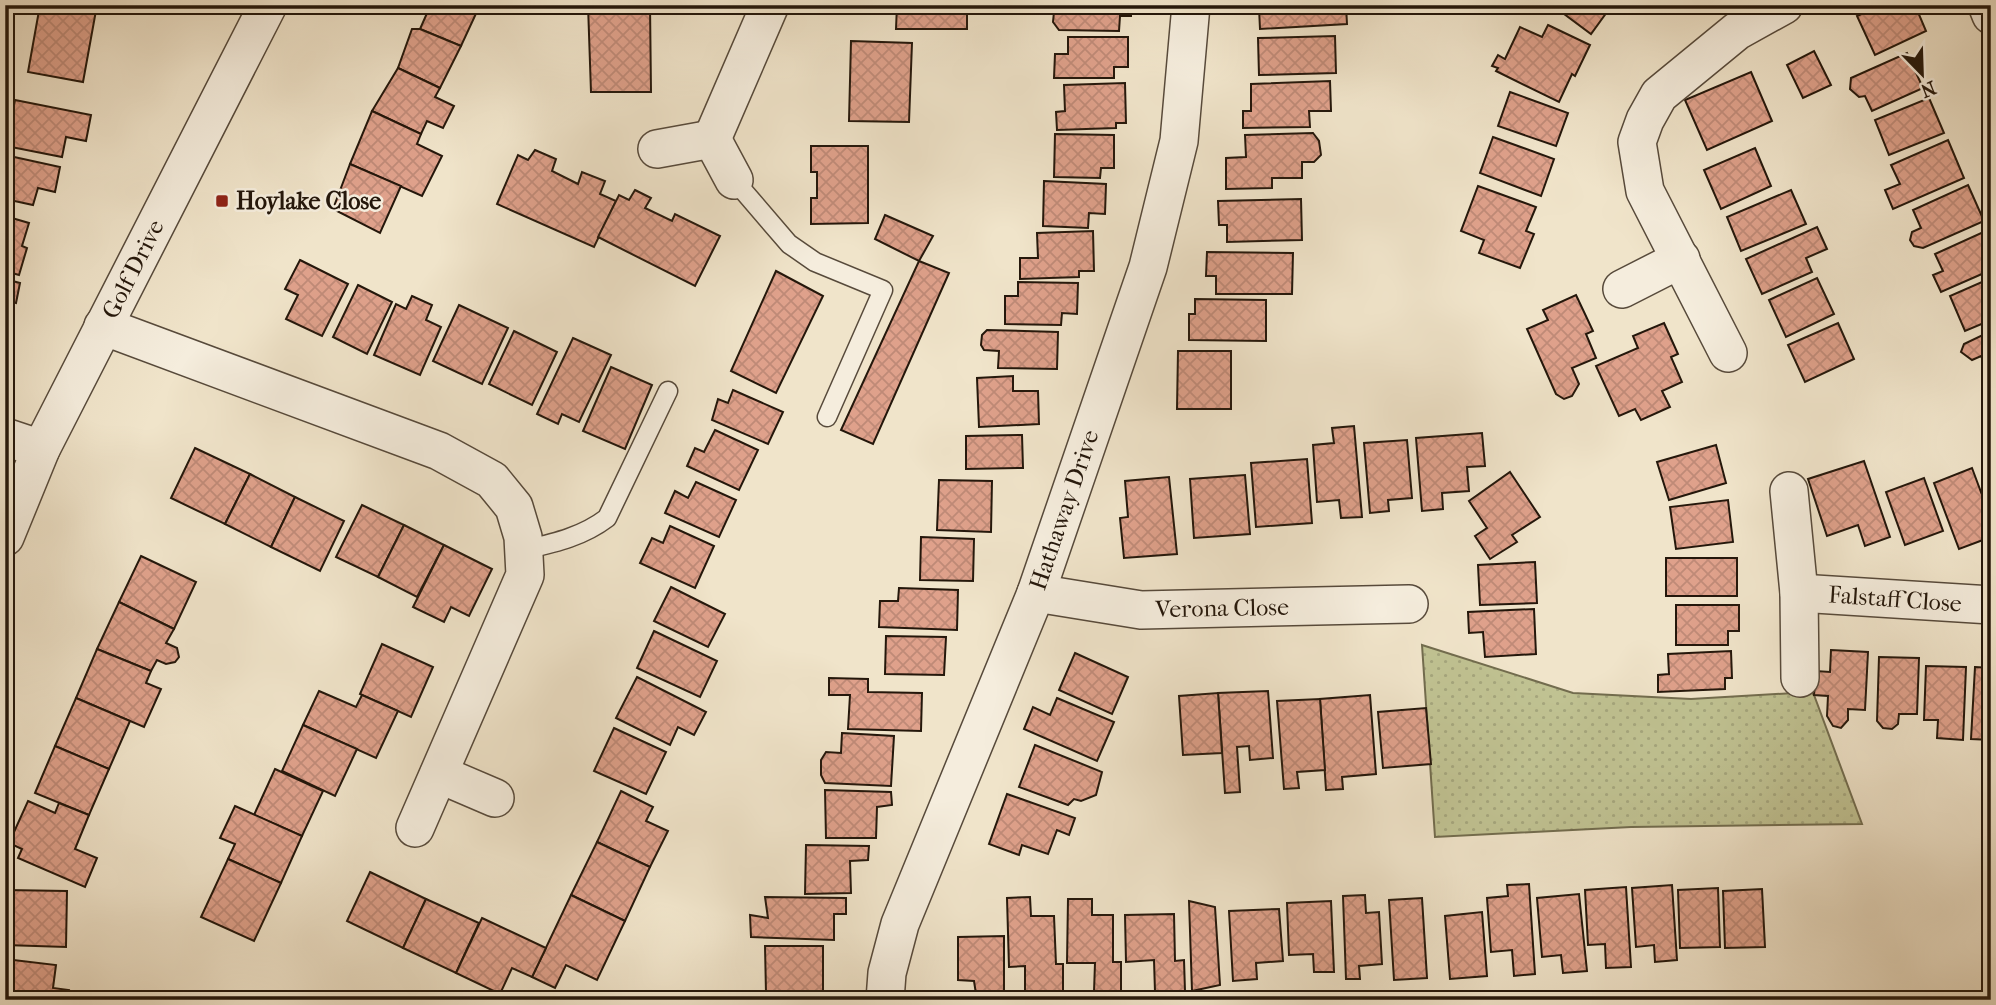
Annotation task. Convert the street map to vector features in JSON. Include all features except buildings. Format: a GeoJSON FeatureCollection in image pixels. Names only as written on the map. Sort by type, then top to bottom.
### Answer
{"type":"FeatureCollection","features":[{"type":"Feature","properties":{"kind":"street","name":"Golf Drive"},"geometry":{"type":"LineString","coordinates":[[5,537],[41,449],[268,5]]}},
{"type":"Feature","properties":{"kind":"street"},"geometry":{"type":"LineString","coordinates":[[712,139],[770,5]]}},
{"type":"Feature","properties":{"kind":"street","name":"Hathaway Drive"},"geometry":{"type":"LineString","coordinates":[[885,1000],[887,973],[900,924],[1036,593],[1148,267],[1178,141],[1191,5]]}},
{"type":"Feature","properties":{"kind":"street"},"geometry":{"type":"LineString","coordinates":[[1728,353],[1645,191],[1637,142],[1645,120],[1660,94],[1737,31],[1784,5]]}},
{"type":"Feature","properties":{"kind":"street"},"geometry":{"type":"LineString","coordinates":[[1986,5],[1991,15]]}},
{"type":"Feature","properties":{"kind":"street"},"geometry":{"type":"LineString","coordinates":[[657,149],[712,139]]}},
{"type":"Feature","properties":{"kind":"street"},"geometry":{"type":"LineString","coordinates":[[712,139],[734,180]]}},
{"type":"Feature","properties":{"kind":"street"},"geometry":{"type":"LineString","coordinates":[[1622,289],[1681,259]]}},
{"type":"Feature","properties":{"kind":"street"},"geometry":{"type":"LineString","coordinates":[[103,326],[439,451],[492,481],[514,507],[523,537],[525,575],[415,828]]}},
{"type":"Feature","properties":{"kind":"street"},"geometry":{"type":"LineString","coordinates":[[5,437],[41,449]]}},
{"type":"Feature","properties":{"kind":"street","name":"Falstaff Close"},"geometry":{"type":"LineString","coordinates":[[1789,491],[1799,593],[1800,678]]}},
{"type":"Feature","properties":{"kind":"street","name":"Verona Close"},"geometry":{"type":"LineString","coordinates":[[1036,593],[1141,610],[1409,604]]}},
{"type":"Feature","properties":{"kind":"street","name":"Falstaff Close"},"geometry":{"type":"LineString","coordinates":[[1799,593],[1991,605]]}},
{"type":"Feature","properties":{"kind":"street"},"geometry":{"type":"LineString","coordinates":[[439,774],[495,798]]}},
{"type":"Feature","properties":{"kind":"lane"},"geometry":{"type":"LineString","coordinates":[[734,180],[789,244],[814,262],[883,290],[827,417]]}},
{"type":"Feature","properties":{"kind":"lane"},"geometry":{"type":"LineString","coordinates":[[524,550],[565,540],[594,528],[607,518],[668,391]]}},
{"type":"Feature","properties":{"kind":"green space"},"geometry":{"type":"Polygon","coordinates":[[[1422,645],[1573,693],[1691,699],[1811,692],[1862,824],[1631,827],[1435,837],[1422,645]]]}},
{"type":"Feature","properties":{"kind":"place","name":"Hoylake Close"},"geometry":{"type":"Point","coordinates":[222,201]}}]}
